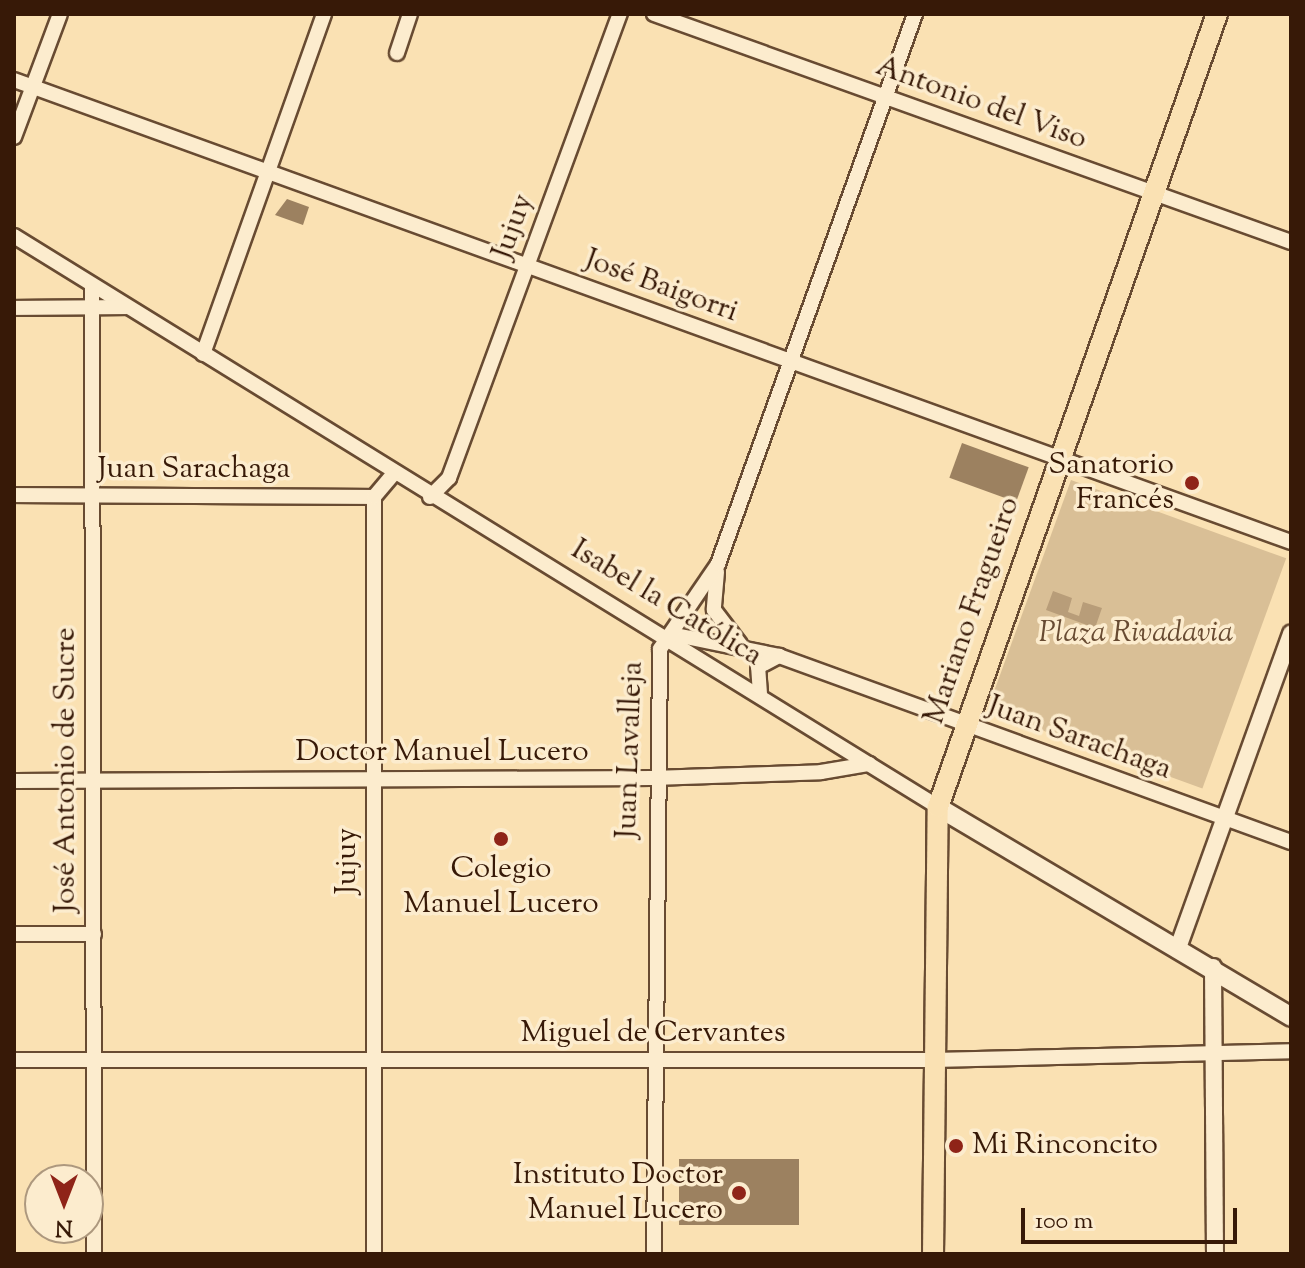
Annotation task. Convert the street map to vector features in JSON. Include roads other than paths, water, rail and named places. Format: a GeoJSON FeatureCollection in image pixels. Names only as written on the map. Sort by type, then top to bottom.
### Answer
{"type":"FeatureCollection","features":[{"type":"Feature","properties":{"kind":"main road","name":"Mariano Fragueiro"},"geometry":{"type":"LineString","coordinates":[[933,1254],[938,807],[964,725],[1217,14]]}},
{"type":"Feature","properties":{"kind":"main road","name":"Isabel la Católica"},"geometry":{"type":"LineString","coordinates":[[938,807],[1179,945],[1291,1017]]}},
{"type":"Feature","properties":{"kind":"street"},"geometry":{"type":"LineString","coordinates":[[14,137],[60,14]]}},
{"type":"Feature","properties":{"kind":"street"},"geometry":{"type":"LineString","coordinates":[[203,354],[324,14]]}},
{"type":"Feature","properties":{"kind":"street"},"geometry":{"type":"LineString","coordinates":[[397,53],[410,14]]}},
{"type":"Feature","properties":{"kind":"street","name":"Jujuy"},"geometry":{"type":"LineString","coordinates":[[430,497],[449,478],[620,14]]}},
{"type":"Feature","properties":{"kind":"street","name":"Antonio del Viso"},"geometry":{"type":"LineString","coordinates":[[654,14],[1291,242]]}},
{"type":"Feature","properties":{"kind":"street","name":"Juan Lavalleja"},"geometry":{"type":"LineString","coordinates":[[654,1254],[653,778],[658,659],[666,634],[693,609],[718,564],[915,14]]}},
{"type":"Feature","properties":{"kind":"street","name":"José Baigorri"},"geometry":{"type":"LineString","coordinates":[[14,80],[1291,542]]}},
{"type":"Feature","properties":{"kind":"street","name":"Isabel la Católica"},"geometry":{"type":"LineString","coordinates":[[14,236],[430,497],[666,634],[938,807]]}},
{"type":"Feature","properties":{"kind":"street","name":"José Antonio de Sucre"},"geometry":{"type":"LineString","coordinates":[[92,285],[94,1254]]}},
{"type":"Feature","properties":{"kind":"street"},"geometry":{"type":"LineString","coordinates":[[14,308],[127,307]]}},
{"type":"Feature","properties":{"kind":"street"},"geometry":{"type":"LineString","coordinates":[[374,497],[393,474]]}},
{"type":"Feature","properties":{"kind":"street","name":"Juan Sarachaga"},"geometry":{"type":"LineString","coordinates":[[14,495],[374,497]]}},
{"type":"Feature","properties":{"kind":"street","name":"Jujuy"},"geometry":{"type":"LineString","coordinates":[[374,497],[374,1254]]}},
{"type":"Feature","properties":{"kind":"street"},"geometry":{"type":"LineString","coordinates":[[718,564],[714,610],[740,644]]}},
{"type":"Feature","properties":{"kind":"street","name":"Juan Sarachaga"},"geometry":{"type":"LineString","coordinates":[[666,634],[740,644],[779,656],[1291,842]]}},
{"type":"Feature","properties":{"kind":"street"},"geometry":{"type":"LineString","coordinates":[[1179,945],[1291,634]]}},
{"type":"Feature","properties":{"kind":"street"},"geometry":{"type":"LineString","coordinates":[[760,694],[758,667],[779,656]]}},
{"type":"Feature","properties":{"kind":"street","name":"Doctor Manuel Lucero"},"geometry":{"type":"LineString","coordinates":[[14,781],[653,778],[821,772],[869,764]]}},
{"type":"Feature","properties":{"kind":"street"},"geometry":{"type":"LineString","coordinates":[[14,934],[94,934]]}},
{"type":"Feature","properties":{"kind":"street"},"geometry":{"type":"LineString","coordinates":[[1213,967],[1215,1254]]}},
{"type":"Feature","properties":{"kind":"street","name":"Miguel de Cervantes"},"geometry":{"type":"LineString","coordinates":[[14,1060],[933,1060],[1291,1051]]}},
{"type":"Feature","properties":{"kind":"place","name":"Sanatorio Francés"},"geometry":{"type":"Point","coordinates":[1192,483]}},
{"type":"Feature","properties":{"kind":"place","name":"Colegio Manuel Lucero"},"geometry":{"type":"Point","coordinates":[501,839]}},
{"type":"Feature","properties":{"kind":"place","name":"Mi Rinconcito"},"geometry":{"type":"Point","coordinates":[956,1146]}},
{"type":"Feature","properties":{"kind":"place","name":"Instituto Doctor Manuel Lucero"},"geometry":{"type":"Point","coordinates":[739,1193]}},
{"type":"Feature","properties":{"kind":"park label","name":"Plaza Rivadavia"},"geometry":{"type":"Point","coordinates":[1136,634]}}]}
